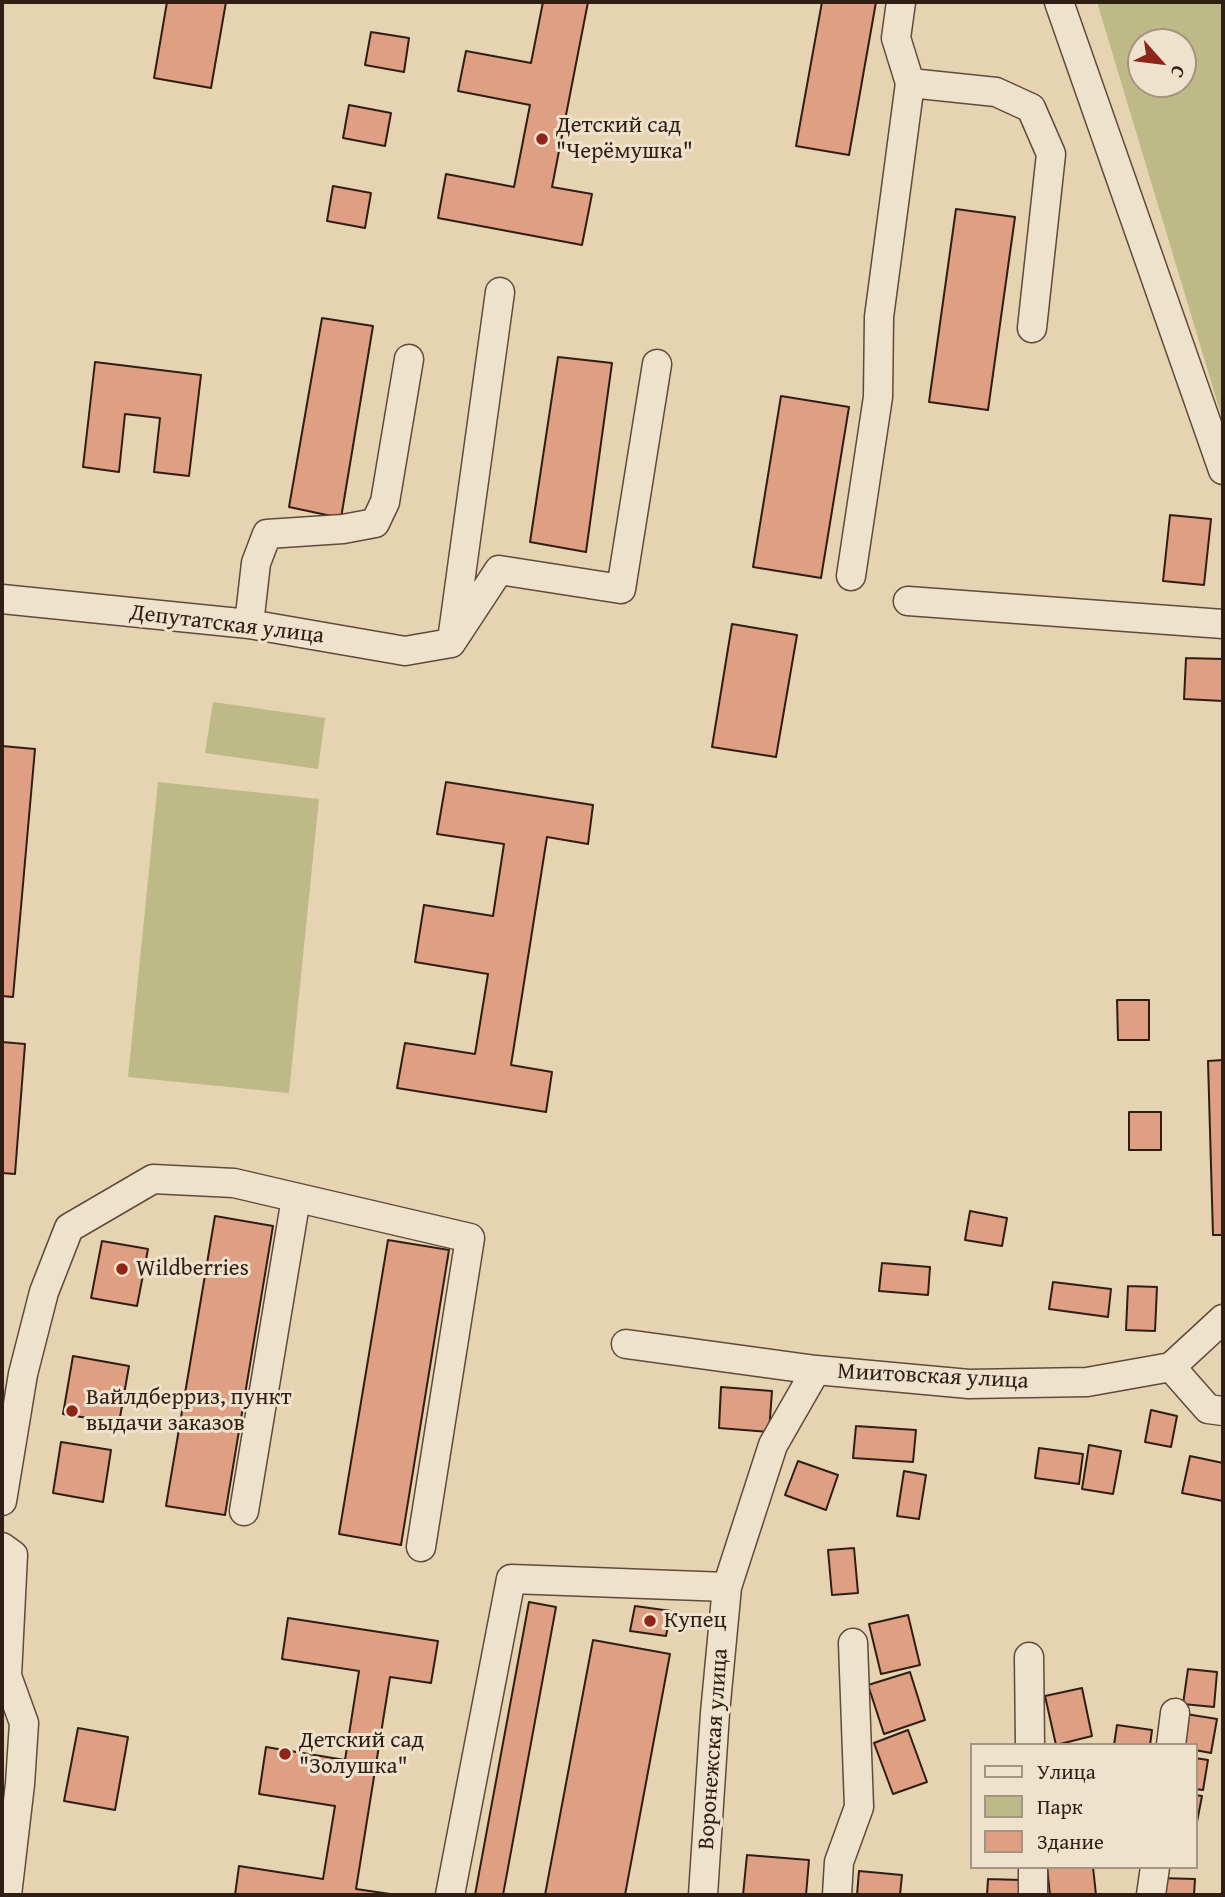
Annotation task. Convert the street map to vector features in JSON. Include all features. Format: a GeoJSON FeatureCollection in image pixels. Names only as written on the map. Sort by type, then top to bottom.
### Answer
{"type":"FeatureCollection","features":[{"type":"Feature","properties":{"kind":"street"},"geometry":{"type":"LineString","coordinates":[[852,576],[878,397],[879,317],[911,83],[896,38],[901,2]]}},
{"type":"Feature","properties":{"kind":"street"},"geometry":{"type":"LineString","coordinates":[[1059,2],[1223,470]]}},
{"type":"Feature","properties":{"kind":"street"},"geometry":{"type":"LineString","coordinates":[[911,83],[996,92],[1031,108],[1051,154],[1032,328]]}},
{"type":"Feature","properties":{"kind":"street"},"geometry":{"type":"LineString","coordinates":[[451,643],[500,292]]}},
{"type":"Feature","properties":{"kind":"street"},"geometry":{"type":"LineString","coordinates":[[249,624],[256,563],[267,534],[343,529],[375,523],[385,502],[409,359]]}},
{"type":"Feature","properties":{"kind":"street"},"geometry":{"type":"LineString","coordinates":[[451,643],[499,569],[621,589],[657,365]]}},
{"type":"Feature","properties":{"kind":"street","name":"Депутатская улица"},"geometry":{"type":"LineString","coordinates":[[2,598],[249,624],[405,651],[451,643]]}},
{"type":"Feature","properties":{"kind":"street"},"geometry":{"type":"LineString","coordinates":[[908,601],[1223,624]]}},
{"type":"Feature","properties":{"kind":"street"},"geometry":{"type":"LineString","coordinates":[[2,1501],[23,1374],[44,1292],[69,1228],[153,1179],[234,1183],[470,1238],[421,1547]]}},
{"type":"Feature","properties":{"kind":"street"},"geometry":{"type":"LineString","coordinates":[[244,1511],[296,1198]]}},
{"type":"Feature","properties":{"kind":"street"},"geometry":{"type":"LineString","coordinates":[[1223,1319],[1171,1367],[1208,1409],[1223,1411]]}},
{"type":"Feature","properties":{"kind":"street","name":"Миитовская улица"},"geometry":{"type":"LineString","coordinates":[[626,1344],[816,1370],[969,1384],[1087,1382],[1171,1367]]}},
{"type":"Feature","properties":{"kind":"street","name":"Воронежская улица"},"geometry":{"type":"LineString","coordinates":[[703,1895],[715,1713],[727,1587],[773,1445],[816,1370]]}},
{"type":"Feature","properties":{"kind":"street"},"geometry":{"type":"LineString","coordinates":[[2,1547],[13,1555],[7,1676],[24,1723],[7,1895]]}},
{"type":"Feature","properties":{"kind":"street"},"geometry":{"type":"LineString","coordinates":[[450,1895],[511,1579],[727,1587]]}},
{"type":"Feature","properties":{"kind":"street"},"geometry":{"type":"LineString","coordinates":[[837,1895],[839,1862],[859,1807],[853,1643]]}},
{"type":"Feature","properties":{"kind":"street"},"geometry":{"type":"LineString","coordinates":[[1029,1657],[1030,1743]]}},
{"type":"Feature","properties":{"kind":"street"},"geometry":{"type":"LineString","coordinates":[[1171,1743],[1175,1713]]}},
{"type":"Feature","properties":{"kind":"street"},"geometry":{"type":"LineString","coordinates":[[1032,1869],[1033,1895]]}},
{"type":"Feature","properties":{"kind":"street"},"geometry":{"type":"LineString","coordinates":[[1151,1895],[1155,1869]]}},
{"type":"Feature","properties":{"kind":"green space"},"geometry":{"type":"Polygon","coordinates":[[[1097,2],[1223,2],[1223,421],[1097,2]]]}},
{"type":"Feature","properties":{"kind":"green space"},"geometry":{"type":"Polygon","coordinates":[[[213,702],[325,718],[318,769],[205,753],[213,702]]]}},
{"type":"Feature","properties":{"kind":"green space"},"geometry":{"type":"Polygon","coordinates":[[[158,782],[319,799],[289,1093],[128,1077],[158,782]]]}},
{"type":"Feature","properties":{"kind":"building"},"geometry":{"type":"Polygon","coordinates":[[[167,2],[226,2],[211,88],[154,78],[167,2]]]}},
{"type":"Feature","properties":{"kind":"building","name":"Детский сад \"Черёмушка\""},"geometry":{"type":"Polygon","coordinates":[[[543,2],[588,2],[552,187],[592,194],[582,245],[438,218],[446,174],[514,187],[530,105],[458,91],[466,51],[531,63],[543,2]]]}},
{"type":"Feature","properties":{"kind":"building"},"geometry":{"type":"Polygon","coordinates":[[[822,2],[876,2],[849,155],[796,146],[822,2]]]}},
{"type":"Feature","properties":{"kind":"building"},"geometry":{"type":"Polygon","coordinates":[[[371,32],[409,38],[404,72],[365,65],[371,32]]]}},
{"type":"Feature","properties":{"kind":"building"},"geometry":{"type":"Polygon","coordinates":[[[349,105],[391,113],[385,146],[343,138],[349,105]]]}},
{"type":"Feature","properties":{"kind":"building"},"geometry":{"type":"Polygon","coordinates":[[[333,186],[371,193],[365,228],[327,221],[333,186]]]}},
{"type":"Feature","properties":{"kind":"building"},"geometry":{"type":"Polygon","coordinates":[[[956,209],[1015,217],[988,410],[929,402],[956,209]]]}},
{"type":"Feature","properties":{"kind":"building"},"geometry":{"type":"Polygon","coordinates":[[[322,318],[373,326],[341,518],[289,507],[322,318]]]}},
{"type":"Feature","properties":{"kind":"building"},"geometry":{"type":"Polygon","coordinates":[[[558,357],[612,363],[586,552],[530,542],[558,357]]]}},
{"type":"Feature","properties":{"kind":"building"},"geometry":{"type":"Polygon","coordinates":[[[95,362],[201,375],[189,476],[154,472],[160,418],[125,414],[119,472],[83,467],[95,362]]]}},
{"type":"Feature","properties":{"kind":"building"},"geometry":{"type":"Polygon","coordinates":[[[781,396],[849,407],[821,578],[753,567],[781,396]]]}},
{"type":"Feature","properties":{"kind":"building"},"geometry":{"type":"Polygon","coordinates":[[[1170,515],[1211,519],[1204,585],[1163,581],[1170,515]]]}},
{"type":"Feature","properties":{"kind":"building"},"geometry":{"type":"Polygon","coordinates":[[[732,624],[797,635],[776,757],[712,747],[732,624]]]}},
{"type":"Feature","properties":{"kind":"building"},"geometry":{"type":"Polygon","coordinates":[[[1186,658],[1223,659],[1223,701],[1184,699],[1186,658]]]}},
{"type":"Feature","properties":{"kind":"building"},"geometry":{"type":"Polygon","coordinates":[[[2,746],[35,749],[13,997],[2,996],[2,746]]]}},
{"type":"Feature","properties":{"kind":"building"},"geometry":{"type":"Polygon","coordinates":[[[446,782],[593,805],[588,844],[547,837],[511,1065],[552,1072],[546,1112],[397,1088],[405,1043],[475,1054],[488,974],[415,962],[424,905],[493,916],[504,844],[437,834],[446,782]]]}},
{"type":"Feature","properties":{"kind":"building"},"geometry":{"type":"Polygon","coordinates":[[[1117,1000],[1149,1000],[1149,1040],[1118,1040],[1117,1000]]]}},
{"type":"Feature","properties":{"kind":"building"},"geometry":{"type":"Polygon","coordinates":[[[2,1042],[25,1044],[15,1174],[2,1173],[2,1042]]]}},
{"type":"Feature","properties":{"kind":"building"},"geometry":{"type":"Polygon","coordinates":[[[1223,1060],[1223,1235],[1213,1235],[1208,1061],[1223,1060]]]}},
{"type":"Feature","properties":{"kind":"building"},"geometry":{"type":"Polygon","coordinates":[[[1129,1112],[1161,1112],[1161,1150],[1129,1150],[1129,1112]]]}},
{"type":"Feature","properties":{"kind":"building"},"geometry":{"type":"Polygon","coordinates":[[[970,1211],[1007,1218],[1002,1246],[965,1240],[970,1211]]]}},
{"type":"Feature","properties":{"kind":"building"},"geometry":{"type":"Polygon","coordinates":[[[215,1216],[273,1226],[225,1515],[166,1506],[215,1216]]]}},
{"type":"Feature","properties":{"kind":"building"},"geometry":{"type":"Polygon","coordinates":[[[388,1240],[449,1250],[401,1545],[339,1534],[388,1240]]]}},
{"type":"Feature","properties":{"kind":"building"},"geometry":{"type":"Polygon","coordinates":[[[102,1241],[148,1249],[137,1306],[91,1298],[102,1241]]]}},
{"type":"Feature","properties":{"kind":"building"},"geometry":{"type":"Polygon","coordinates":[[[882,1263],[930,1267],[928,1295],[879,1291],[882,1263]]]}},
{"type":"Feature","properties":{"kind":"building"},"geometry":{"type":"Polygon","coordinates":[[[1053,1282],[1111,1289],[1108,1317],[1049,1309],[1053,1282]]]}},
{"type":"Feature","properties":{"kind":"building"},"geometry":{"type":"Polygon","coordinates":[[[1128,1286],[1157,1287],[1155,1331],[1126,1330],[1128,1286]]]}},
{"type":"Feature","properties":{"kind":"building"},"geometry":{"type":"Polygon","coordinates":[[[73,1356],[129,1366],[119,1423],[63,1414],[73,1356]]]}},
{"type":"Feature","properties":{"kind":"building"},"geometry":{"type":"Polygon","coordinates":[[[721,1387],[772,1391],[769,1432],[719,1428],[721,1387]]]}},
{"type":"Feature","properties":{"kind":"building"},"geometry":{"type":"Polygon","coordinates":[[[1151,1410],[1177,1416],[1171,1447],[1145,1442],[1151,1410]]]}},
{"type":"Feature","properties":{"kind":"building"},"geometry":{"type":"Polygon","coordinates":[[[856,1426],[916,1430],[913,1462],[853,1458],[856,1426]]]}},
{"type":"Feature","properties":{"kind":"building"},"geometry":{"type":"Polygon","coordinates":[[[61,1442],[111,1450],[103,1502],[53,1493],[61,1442]]]}},
{"type":"Feature","properties":{"kind":"building"},"geometry":{"type":"Polygon","coordinates":[[[1089,1445],[1121,1451],[1113,1494],[1082,1489],[1089,1445]]]}},
{"type":"Feature","properties":{"kind":"building"},"geometry":{"type":"Polygon","coordinates":[[[1039,1448],[1083,1454],[1079,1484],[1035,1478],[1039,1448]]]}},
{"type":"Feature","properties":{"kind":"building"},"geometry":{"type":"Polygon","coordinates":[[[1190,1456],[1223,1463],[1223,1501],[1182,1493],[1190,1456]]]}},
{"type":"Feature","properties":{"kind":"building"},"geometry":{"type":"Polygon","coordinates":[[[798,1461],[838,1475],[826,1510],[785,1495],[798,1461]]]}},
{"type":"Feature","properties":{"kind":"building"},"geometry":{"type":"Polygon","coordinates":[[[904,1471],[926,1475],[919,1519],[897,1516],[904,1471]]]}},
{"type":"Feature","properties":{"kind":"building"},"geometry":{"type":"Polygon","coordinates":[[[854,1548],[858,1593],[832,1595],[828,1550],[854,1548]]]}},
{"type":"Feature","properties":{"kind":"building"},"geometry":{"type":"Polygon","coordinates":[[[529,1602],[556,1607],[503,1895],[475,1895],[529,1602]]]}},
{"type":"Feature","properties":{"kind":"building","name":"Купец"},"geometry":{"type":"Polygon","coordinates":[[[635,1606],[671,1611],[666,1636],[630,1631],[635,1606]]]}},
{"type":"Feature","properties":{"kind":"building"},"geometry":{"type":"Polygon","coordinates":[[[908,1615],[920,1665],[881,1674],[869,1624],[908,1615]]]}},
{"type":"Feature","properties":{"kind":"building","name":"Детский сад \"Золушка\""},"geometry":{"type":"Polygon","coordinates":[[[288,1618],[438,1641],[431,1683],[390,1677],[356,1889],[397,1895],[235,1895],[239,1866],[323,1879],[335,1806],[259,1794],[266,1747],[345,1760],[359,1671],[282,1659],[288,1618]]]}},
{"type":"Feature","properties":{"kind":"building"},"geometry":{"type":"Polygon","coordinates":[[[593,1640],[670,1654],[625,1895],[545,1895],[593,1640]]]}},
{"type":"Feature","properties":{"kind":"building"},"geometry":{"type":"Polygon","coordinates":[[[1188,1669],[1217,1672],[1214,1707],[1183,1704],[1188,1669]]]}},
{"type":"Feature","properties":{"kind":"building"},"geometry":{"type":"Polygon","coordinates":[[[910,1672],[925,1720],[884,1734],[868,1685],[910,1672]]]}},
{"type":"Feature","properties":{"kind":"building"},"geometry":{"type":"Polygon","coordinates":[[[1082,1688],[1092,1736],[1056,1743],[1045,1696],[1082,1688]]]}},
{"type":"Feature","properties":{"kind":"building"},"geometry":{"type":"Polygon","coordinates":[[[1186,1714],[1217,1719],[1211,1753],[1197,1750],[1197,1743],[1181,1743],[1186,1714]]]}},
{"type":"Feature","properties":{"kind":"building"},"geometry":{"type":"Polygon","coordinates":[[[1117,1725],[1152,1730],[1150,1743],[1114,1743],[1117,1725]]]}},
{"type":"Feature","properties":{"kind":"building"},"geometry":{"type":"Polygon","coordinates":[[[78,1728],[128,1737],[115,1810],[64,1801],[78,1728]]]}},
{"type":"Feature","properties":{"kind":"building"},"geometry":{"type":"Polygon","coordinates":[[[908,1730],[927,1782],[893,1794],[874,1743],[908,1730]]]}},
{"type":"Feature","properties":{"kind":"building"},"geometry":{"type":"Polygon","coordinates":[[[1197,1758],[1208,1760],[1203,1790],[1197,1789],[1197,1758]]]}},
{"type":"Feature","properties":{"kind":"building"},"geometry":{"type":"Polygon","coordinates":[[[1197,1795],[1202,1796],[1197,1822],[1197,1795]]]}},
{"type":"Feature","properties":{"kind":"building"},"geometry":{"type":"Polygon","coordinates":[[[747,1855],[809,1860],[806,1895],[743,1895],[747,1855]]]}},
{"type":"Feature","properties":{"kind":"building"},"geometry":{"type":"Polygon","coordinates":[[[1047,1869],[1093,1869],[1096,1895],[1050,1895],[1047,1869]]]}},
{"type":"Feature","properties":{"kind":"building"},"geometry":{"type":"Polygon","coordinates":[[[859,1871],[902,1875],[900,1895],[857,1895],[859,1871]]]}},
{"type":"Feature","properties":{"kind":"building"},"geometry":{"type":"Polygon","coordinates":[[[1159,1878],[1195,1879],[1194,1895],[1158,1895],[1159,1878]]]}},
{"type":"Feature","properties":{"kind":"building"},"geometry":{"type":"Polygon","coordinates":[[[988,1879],[1021,1880],[1020,1895],[987,1895],[988,1879]]]}},
{"type":"Feature","properties":{"kind":"place","name":"Детский сад \"Черёмушка\""},"geometry":{"type":"Point","coordinates":[542,139]}},
{"type":"Feature","properties":{"kind":"place","name":"Wildberries"},"geometry":{"type":"Point","coordinates":[122,1269]}},
{"type":"Feature","properties":{"kind":"place","name":"Вайлдберриз, пункт выдачи заказов"},"geometry":{"type":"Point","coordinates":[72,1411]}},
{"type":"Feature","properties":{"kind":"place","name":"Купец"},"geometry":{"type":"Point","coordinates":[650,1621]}},
{"type":"Feature","properties":{"kind":"place","name":"Детский сад \"Золушка\""},"geometry":{"type":"Point","coordinates":[285,1754]}}]}
